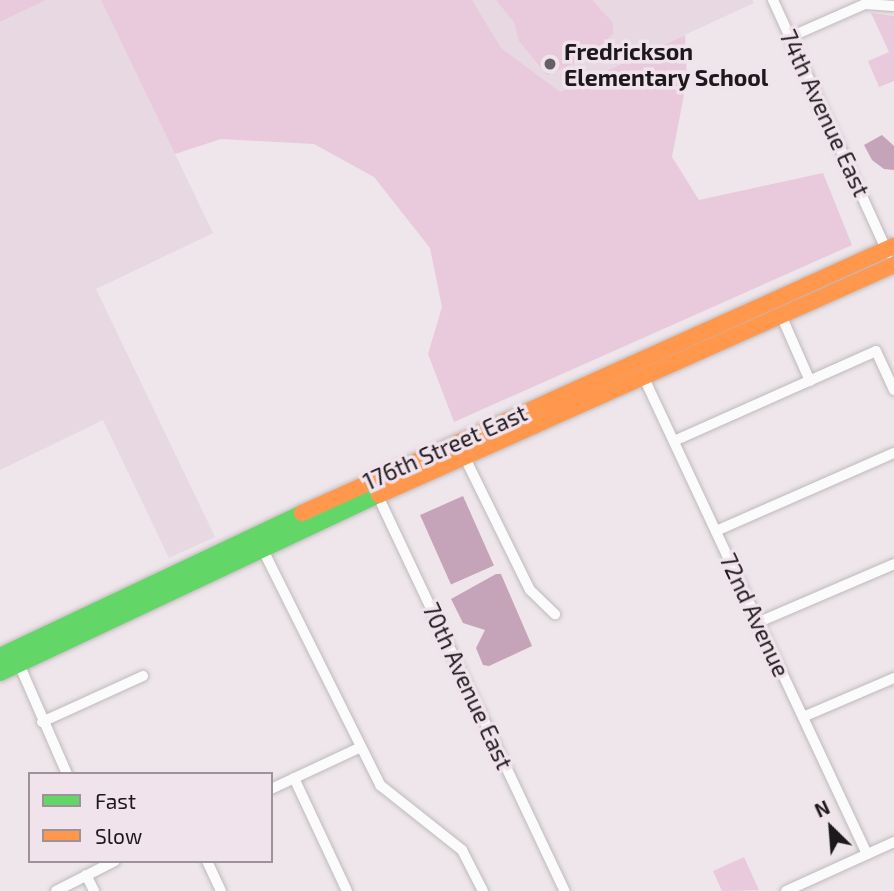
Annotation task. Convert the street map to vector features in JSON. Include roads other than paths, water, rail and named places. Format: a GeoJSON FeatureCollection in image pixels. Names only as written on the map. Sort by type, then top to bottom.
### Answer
{"type":"FeatureCollection","features":[{"type":"Feature","properties":{"kind":"main road","name":"176th Street East"},"geometry":{"type":"LineString","coordinates":[[0,656],[371,480],[890,248]]}},
{"type":"Feature","properties":{"kind":"main road","name":"176th Street East"},"geometry":{"type":"LineString","coordinates":[[0,673],[378,495],[894,265]]}},
{"type":"Feature","properties":{"kind":"street","name":"74th Avenue East"},"geometry":{"type":"LineString","coordinates":[[772,0],[890,248],[894,265]]}},
{"type":"Feature","properties":{"kind":"street"},"geometry":{"type":"LineString","coordinates":[[790,37],[865,4],[894,6]]}},
{"type":"Feature","properties":{"kind":"street"},"geometry":{"type":"LineString","coordinates":[[781,315],[810,381]]}},
{"type":"Feature","properties":{"kind":"street"},"geometry":{"type":"LineString","coordinates":[[674,441],[876,351],[894,390]]}},
{"type":"Feature","properties":{"kind":"street","name":"72nd Avenue"},"geometry":{"type":"LineString","coordinates":[[643,376],[867,854]]}},
{"type":"Feature","properties":{"kind":"street"},"geometry":{"type":"LineString","coordinates":[[716,531],[894,453]]}},
{"type":"Feature","properties":{"kind":"street"},"geometry":{"type":"LineString","coordinates":[[464,456],[530,590],[555,614]]}},
{"type":"Feature","properties":{"kind":"street","name":"70th Avenue East"},"geometry":{"type":"LineString","coordinates":[[371,480],[565,891]]}},
{"type":"Feature","properties":{"kind":"street"},"geometry":{"type":"LineString","coordinates":[[263,550],[359,748],[389,796],[462,849],[483,891]]}},
{"type":"Feature","properties":{"kind":"street"},"geometry":{"type":"LineString","coordinates":[[759,622],[894,564]]}},
{"type":"Feature","properties":{"kind":"street"},"geometry":{"type":"LineString","coordinates":[[19,664],[66,772]]}},
{"type":"Feature","properties":{"kind":"street"},"geometry":{"type":"LineString","coordinates":[[42,722],[143,676]]}},
{"type":"Feature","properties":{"kind":"street"},"geometry":{"type":"LineString","coordinates":[[803,717],[894,678]]}},
{"type":"Feature","properties":{"kind":"street"},"geometry":{"type":"LineString","coordinates":[[273,788],[359,748]]}},
{"type":"Feature","properties":{"kind":"street"},"geometry":{"type":"LineString","coordinates":[[294,778],[347,891]]}},
{"type":"Feature","properties":{"kind":"street"},"geometry":{"type":"LineString","coordinates":[[786,891],[894,842]]}},
{"type":"Feature","properties":{"kind":"street"},"geometry":{"type":"LineString","coordinates":[[56,891],[109,863]]}},
{"type":"Feature","properties":{"kind":"street"},"geometry":{"type":"LineString","coordinates":[[208,863],[221,891]]}},
{"type":"Feature","properties":{"kind":"street"},"geometry":{"type":"LineString","coordinates":[[86,876],[94,891]]}},
{"type":"Feature","properties":{"kind":"place","name":"Fredrickson Elementary School"},"geometry":{"type":"Point","coordinates":[550,64]}}]}
